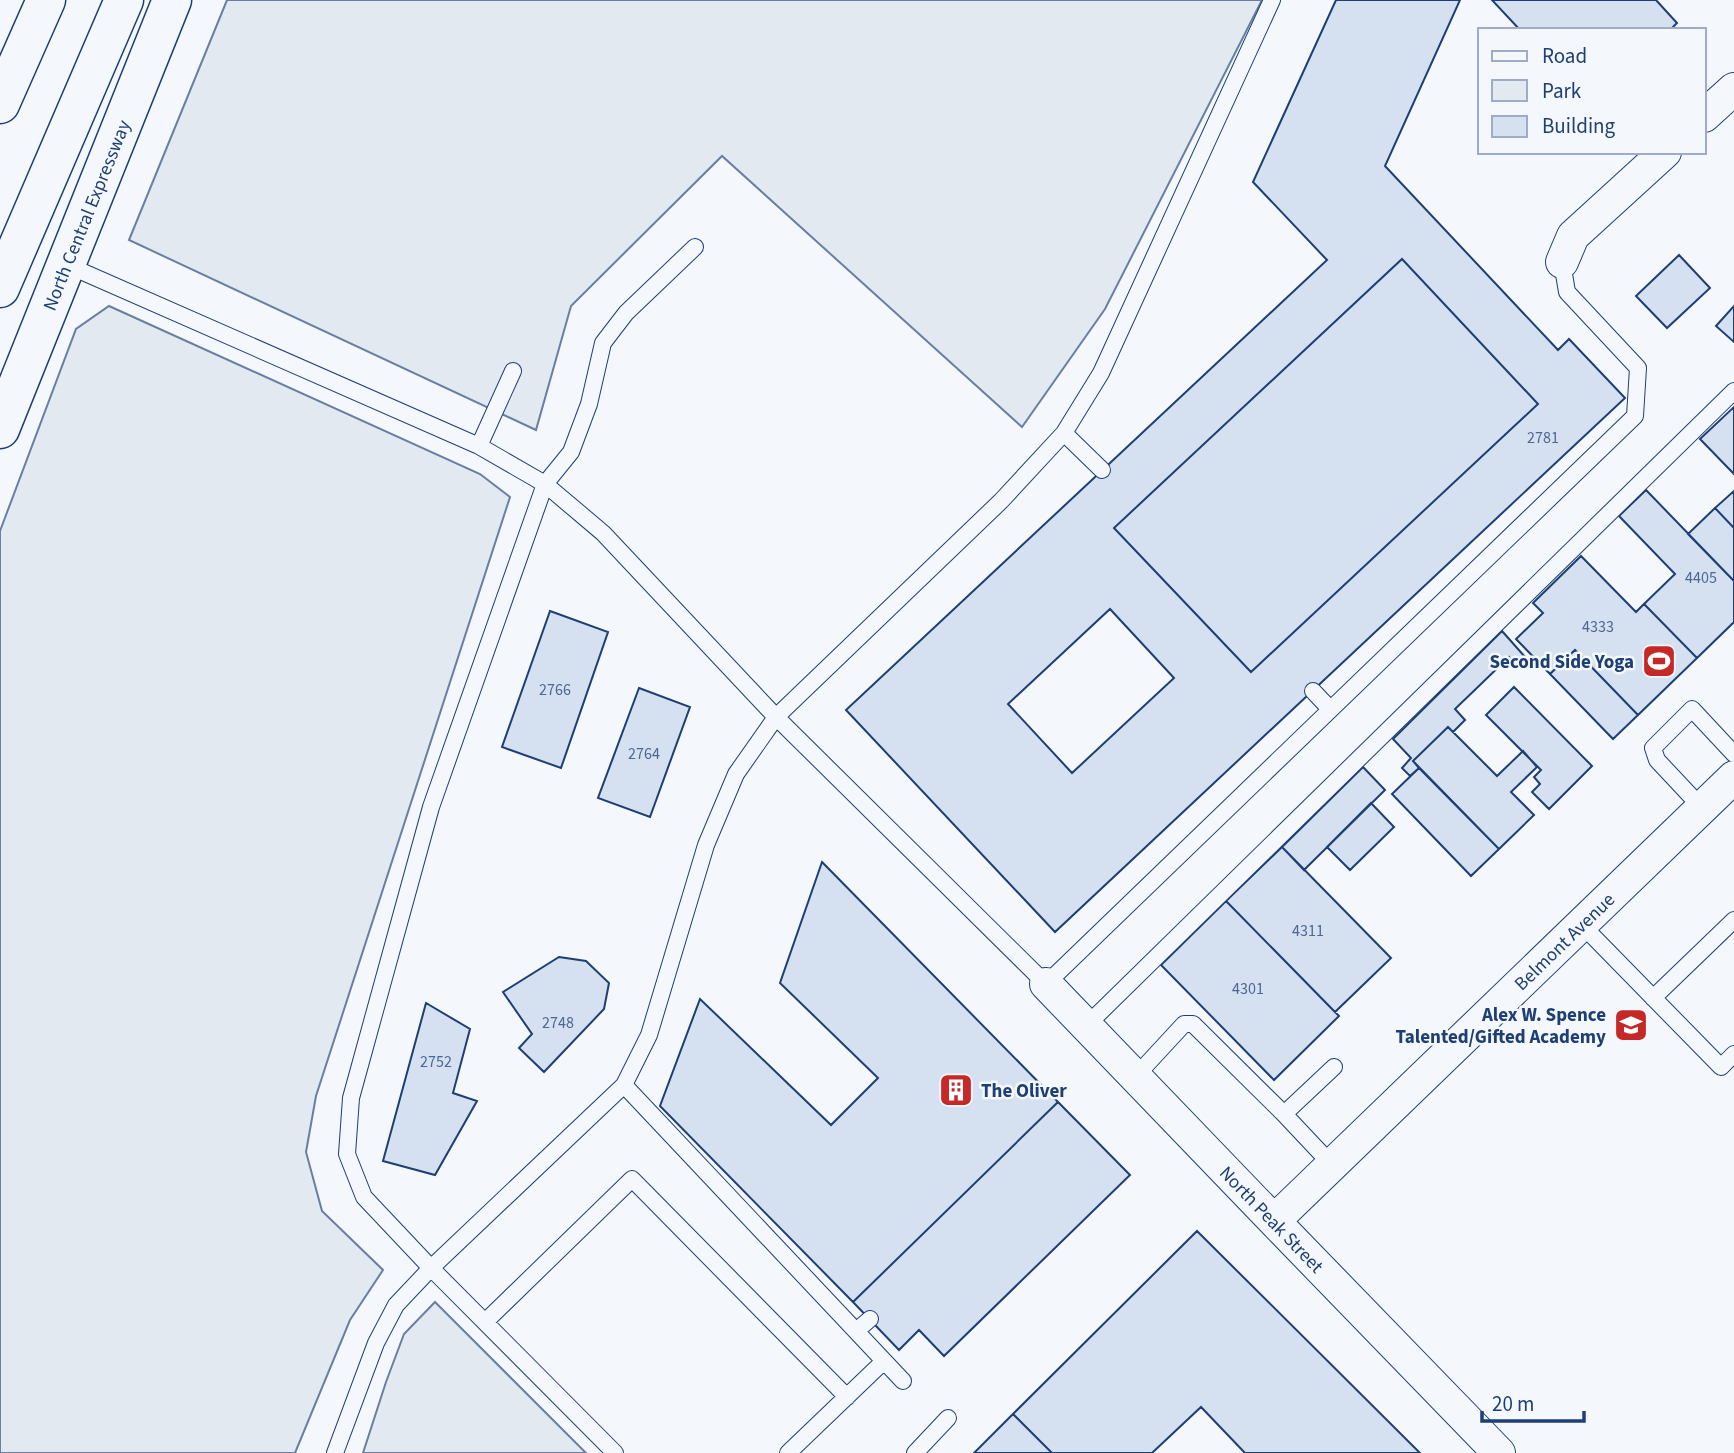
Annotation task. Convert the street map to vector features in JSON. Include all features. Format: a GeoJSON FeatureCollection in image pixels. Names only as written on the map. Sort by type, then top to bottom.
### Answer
{"type":"FeatureCollection","features":[{"type":"Feature","properties":{"kind":"main road"},"geometry":{"type":"LineString","coordinates":[[0,104],[46,0]]}},
{"type":"Feature","properties":{"kind":"main road"},"geometry":{"type":"LineString","coordinates":[[0,288],[124,0]]}},
{"type":"Feature","properties":{"kind":"main road","name":"North Central Expressway"},"geometry":{"type":"LineString","coordinates":[[0,429],[172,0]]}},
{"type":"Feature","properties":{"kind":"street"},"geometry":{"type":"LineString","coordinates":[[1706,114],[1734,89]]}},
{"type":"Feature","properties":{"kind":"street"},"geometry":{"type":"LineString","coordinates":[[1562,262],[1573,236],[1663,154]]}},
{"type":"Feature","properties":{"kind":"street","name":"Belmont Avenue"},"geometry":{"type":"LineString","coordinates":[[1273,1221],[1734,777]]}},
{"type":"Feature","properties":{"kind":"street","name":"North Peak Street"},"geometry":{"type":"LineString","coordinates":[[1046,984],[1499,1453]]}},
{"type":"Feature","properties":{"kind":"lane"},"geometry":{"type":"LineString","coordinates":[[335,1453],[376,1343],[396,1305],[431,1268],[624,1085],[649,1035],[706,845],[736,774],[776,717],[1000,501],[1064,433],[1101,373],[1272,0]]}},
{"type":"Feature","properties":{"kind":"lane"},"geometry":{"type":"LineString","coordinates":[[615,1453],[364,1197],[347,1154],[351,1098],[431,807],[545,484],[571,452],[589,404],[603,343],[626,313],[695,247]]}},
{"type":"Feature","properties":{"kind":"lane"},"geometry":{"type":"LineString","coordinates":[[67,265],[479,446],[545,484],[603,533],[776,717],[1046,984],[1635,416],[1638,368],[1567,292],[1562,262]]}},
{"type":"Feature","properties":{"kind":"lane"},"geometry":{"type":"LineString","coordinates":[[479,446],[513,371]]}},
{"type":"Feature","properties":{"kind":"lane"},"geometry":{"type":"LineString","coordinates":[[1086,1026],[1734,391]]}},
{"type":"Feature","properties":{"kind":"lane"},"geometry":{"type":"LineString","coordinates":[[1064,433],[1102,470]]}},
{"type":"Feature","properties":{"kind":"lane"},"geometry":{"type":"LineString","coordinates":[[1313,691],[1330,709]]}},
{"type":"Feature","properties":{"kind":"lane"},"geometry":{"type":"LineString","coordinates":[[1702,808],[1657,760],[1653,748],[1692,709],[1734,754]]}},
{"type":"Feature","properties":{"kind":"lane"},"geometry":{"type":"LineString","coordinates":[[1653,998],[1734,920]]}},
{"type":"Feature","properties":{"kind":"lane"},"geometry":{"type":"LineString","coordinates":[[1581,924],[1721,1067],[1734,1054]]}},
{"type":"Feature","properties":{"kind":"lane"},"geometry":{"type":"LineString","coordinates":[[1135,1077],[1184,1024],[1193,1024],[1332,1164]]}},
{"type":"Feature","properties":{"kind":"lane"},"geometry":{"type":"LineString","coordinates":[[1284,1114],[1334,1067]]}},
{"type":"Feature","properties":{"kind":"lane"},"geometry":{"type":"LineString","coordinates":[[624,1085],[904,1381]]}},
{"type":"Feature","properties":{"kind":"lane"},"geometry":{"type":"LineString","coordinates":[[485,1322],[632,1179],[847,1397]]}},
{"type":"Feature","properties":{"kind":"lane"},"geometry":{"type":"LineString","coordinates":[[856,1331],[870,1319]]}},
{"type":"Feature","properties":{"kind":"lane"},"geometry":{"type":"LineString","coordinates":[[788,1453],[884,1361]]}},
{"type":"Feature","properties":{"kind":"lane"},"geometry":{"type":"LineString","coordinates":[[915,1453],[948,1418]]}},
{"type":"Feature","properties":{"kind":"green space"},"geometry":{"type":"Polygon","coordinates":[[[227,0],[1262,0],[1105,309],[1022,427],[722,156],[571,306],[536,430],[129,240],[227,0]]]}},
{"type":"Feature","properties":{"kind":"green space"},"geometry":{"type":"Polygon","coordinates":[[[109,306],[480,474],[510,497],[316,1096],[306,1152],[322,1211],[383,1270],[350,1320],[295,1453],[0,1453],[0,531],[76,329],[109,306]]]}},
{"type":"Feature","properties":{"kind":"green space"},"geometry":{"type":"Polygon","coordinates":[[[435,1302],[586,1453],[363,1453],[404,1334],[435,1302]]]}},
{"type":"Feature","properties":{"kind":"building"},"geometry":{"type":"Polygon","coordinates":[[[1336,0],[1460,0],[1385,166],[1558,350],[1569,339],[1625,398],[1055,932],[846,710],[1327,260],[1253,182],[1336,0]],[[1402,259],[1114,528],[1251,672],[1538,404],[1402,259]],[[1110,609],[1008,704],[1072,773],[1174,678],[1110,609]]]}},
{"type":"Feature","properties":{"kind":"building"},"geometry":{"type":"Polygon","coordinates":[[[1492,0],[1656,0],[1677,23],[1672,28],[1518,28],[1492,0]]]}},
{"type":"Feature","properties":{"kind":"building"},"geometry":{"type":"Polygon","coordinates":[[[1679,255],[1710,288],[1667,328],[1636,296],[1679,255]]]}},
{"type":"Feature","properties":{"kind":"building"},"geometry":{"type":"Polygon","coordinates":[[[1402,259],[1538,404],[1251,672],[1114,528],[1402,259]]]}},
{"type":"Feature","properties":{"kind":"building"},"geometry":{"type":"Polygon","coordinates":[[[1734,306],[1734,342],[1716,326],[1734,306]]]}},
{"type":"Feature","properties":{"kind":"building"},"geometry":{"type":"Polygon","coordinates":[[[1734,407],[1734,474],[1700,439],[1734,407]]]}},
{"type":"Feature","properties":{"kind":"building"},"geometry":{"type":"Polygon","coordinates":[[[1646,490],[1734,581],[1734,622],[1697,658],[1644,604],[1675,574],[1619,516],[1646,490]]]}},
{"type":"Feature","properties":{"kind":"building"},"geometry":{"type":"Polygon","coordinates":[[[1734,491],[1734,528],[1715,508],[1734,491]]]}},
{"type":"Feature","properties":{"kind":"building"},"geometry":{"type":"Polygon","coordinates":[[[1715,508],[1734,528],[1734,581],[1688,534],[1715,508]]]}},
{"type":"Feature","properties":{"kind":"building"},"geometry":{"type":"Polygon","coordinates":[[[1581,556],[1636,612],[1644,604],[1697,658],[1638,715],[1575,650],[1550,674],[1516,639],[1543,613],[1533,603],[1581,556]]]}},
{"type":"Feature","properties":{"kind":"building"},"geometry":{"type":"Polygon","coordinates":[[[550,611],[608,632],[561,768],[502,747],[550,611]]]}},
{"type":"Feature","properties":{"kind":"building"},"geometry":{"type":"Polygon","coordinates":[[[1502,631],[1526,658],[1517,667],[1509,657],[1455,709],[1465,720],[1453,732],[1448,727],[1413,761],[1419,768],[1410,776],[1402,768],[1411,758],[1393,739],[1502,631]]]}},
{"type":"Feature","properties":{"kind":"building"},"geometry":{"type":"Polygon","coordinates":[[[1575,650],[1638,715],[1613,739],[1550,674],[1575,650]]]}},
{"type":"Feature","properties":{"kind":"building"},"geometry":{"type":"Polygon","coordinates":[[[1514,687],[1592,766],[1549,809],[1532,792],[1540,784],[1534,777],[1541,770],[1486,715],[1514,687]]]}},
{"type":"Feature","properties":{"kind":"building"},"geometry":{"type":"Polygon","coordinates":[[[639,688],[690,707],[650,817],[598,798],[639,688]]]}},
{"type":"Feature","properties":{"kind":"building"},"geometry":{"type":"Polygon","coordinates":[[[1448,727],[1497,776],[1523,751],[1537,767],[1511,792],[1534,815],[1499,849],[1413,761],[1448,727]]]}},
{"type":"Feature","properties":{"kind":"building"},"geometry":{"type":"Polygon","coordinates":[[[1363,767],[1385,790],[1304,870],[1282,847],[1363,767]]]}},
{"type":"Feature","properties":{"kind":"building"},"geometry":{"type":"Polygon","coordinates":[[[1419,768],[1499,849],[1471,876],[1392,794],[1419,768]]]}},
{"type":"Feature","properties":{"kind":"building"},"geometry":{"type":"Polygon","coordinates":[[[1371,803],[1394,827],[1350,870],[1327,847],[1371,803]]]}},
{"type":"Feature","properties":{"kind":"building"},"geometry":{"type":"Polygon","coordinates":[[[1282,847],[1391,958],[1335,1012],[1226,901],[1282,847]]]}},
{"type":"Feature","properties":{"kind":"building","name":"The Oliver"},"geometry":{"type":"Polygon","coordinates":[[[822,862],[1058,1102],[853,1302],[660,1106],[700,999],[831,1125],[878,1078],[780,983],[822,862]]]}},
{"type":"Feature","properties":{"kind":"building"},"geometry":{"type":"Polygon","coordinates":[[[1226,901],[1339,1016],[1274,1080],[1161,965],[1226,901]]]}},
{"type":"Feature","properties":{"kind":"building"},"geometry":{"type":"Polygon","coordinates":[[[559,957],[586,961],[609,983],[604,1009],[544,1072],[519,1048],[532,1034],[503,992],[559,957]]]}},
{"type":"Feature","properties":{"kind":"building"},"geometry":{"type":"Polygon","coordinates":[[[426,1003],[470,1029],[453,1093],[477,1101],[435,1175],[383,1161],[426,1003]]]}},
{"type":"Feature","properties":{"kind":"building"},"geometry":{"type":"Polygon","coordinates":[[[1058,1102],[1130,1175],[944,1356],[919,1330],[899,1350],[853,1302],[1058,1102]]]}},
{"type":"Feature","properties":{"kind":"building"},"geometry":{"type":"Polygon","coordinates":[[[1197,1231],[1420,1453],[1245,1453],[1201,1407],[1152,1453],[1052,1453],[1013,1414],[1197,1231]]]}},
{"type":"Feature","properties":{"kind":"building"},"geometry":{"type":"Polygon","coordinates":[[[1013,1414],[1052,1453],[974,1453],[1013,1414]]]}},
{"type":"Feature","properties":{"kind":"place","name":"Second Side Yoga"},"geometry":{"type":"Point","coordinates":[1659,661]}},
{"type":"Feature","properties":{"kind":"place","name":"Alex W. Spence Talented/Gifted Academy"},"geometry":{"type":"Point","coordinates":[1631,1025]}},
{"type":"Feature","properties":{"kind":"place","name":"The Oliver"},"geometry":{"type":"Point","coordinates":[956,1090]}}]}
